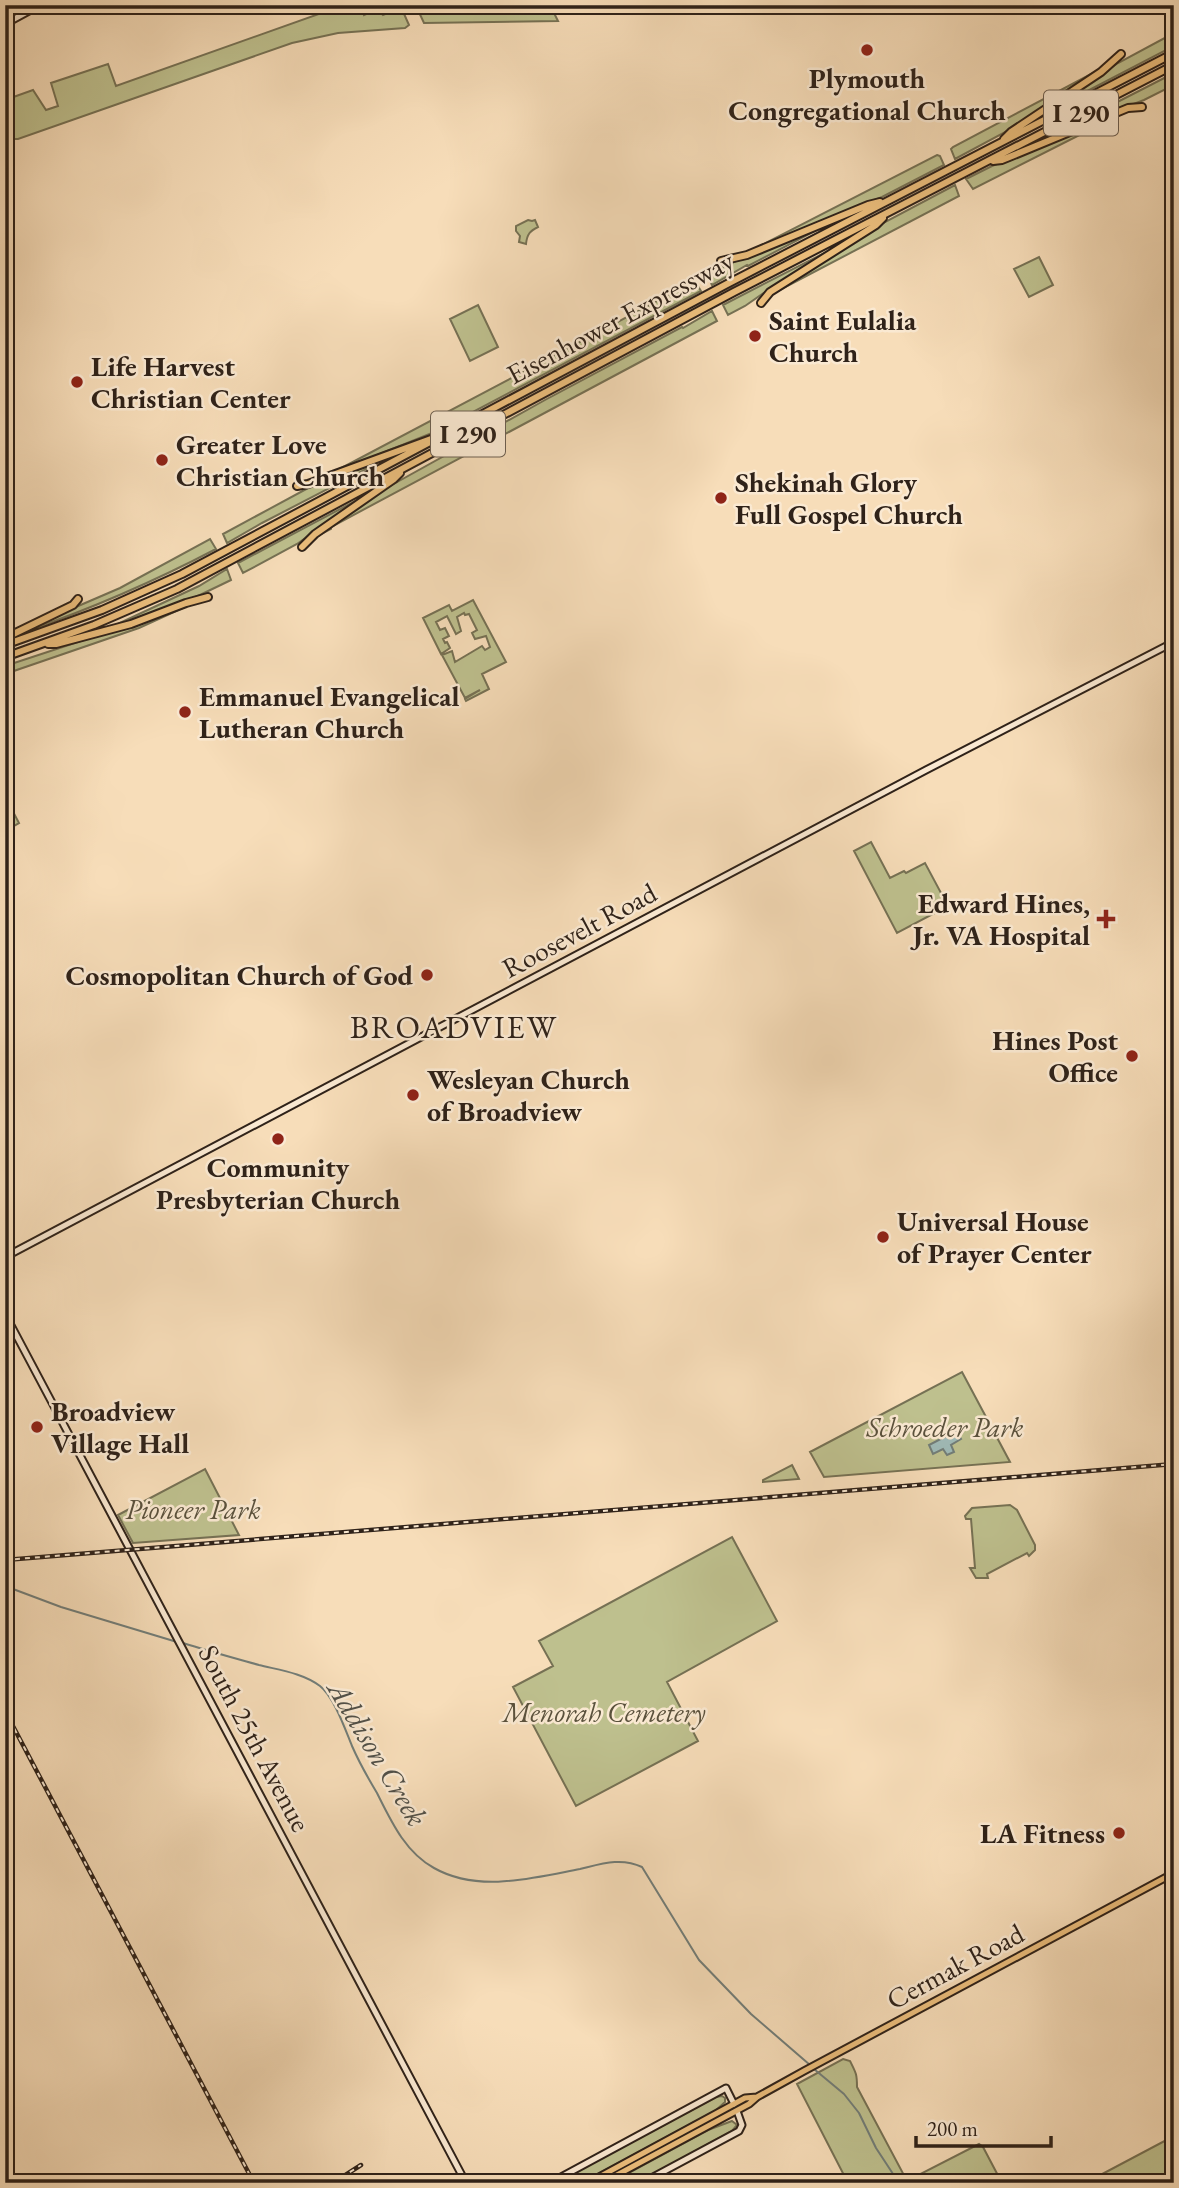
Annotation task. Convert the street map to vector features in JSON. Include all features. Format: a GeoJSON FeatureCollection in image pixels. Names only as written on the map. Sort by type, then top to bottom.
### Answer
{"type":"FeatureCollection","features":[{"type":"Feature","properties":{"kind":"highway","name":"Eisenhower Expressway"},"geometry":{"type":"LineString","coordinates":[[5,645],[91,615],[153,589],[889,200],[1174,53]]}},
{"type":"Feature","properties":{"kind":"highway"},"geometry":{"type":"LineString","coordinates":[[1000,144],[1011,132],[1101,72],[1121,54]]}},
{"type":"Feature","properties":{"kind":"highway","name":"Eisenhower Expressway"},"geometry":{"type":"LineString","coordinates":[[5,657],[120,615],[177,589],[1174,65]]}},
{"type":"Feature","properties":{"kind":"highway"},"geometry":{"type":"LineString","coordinates":[[988,161],[1002,160],[1128,108],[1142,107]]}},
{"type":"Feature","properties":{"kind":"highway"},"geometry":{"type":"LineString","coordinates":[[721,261],[747,255],[868,205],[889,200]]}},
{"type":"Feature","properties":{"kind":"highway"},"geometry":{"type":"LineString","coordinates":[[761,303],[770,292],[876,225],[888,213]]}},
{"type":"Feature","properties":{"kind":"highway"},"geometry":{"type":"LineString","coordinates":[[297,486],[420,441],[440,437]]}},
{"type":"Feature","properties":{"kind":"highway"},"geometry":{"type":"LineString","coordinates":[[302,548],[315,534],[394,479],[406,467]]}},
{"type":"Feature","properties":{"kind":"highway"},"geometry":{"type":"LineString","coordinates":[[42,644],[55,644],[117,628],[208,597]]}},
{"type":"Feature","properties":{"kind":"highway"},"geometry":{"type":"LineString","coordinates":[[5,638],[73,606],[78,600]]}},
{"type":"Feature","properties":{"kind":"main road"},"geometry":{"type":"LineString","coordinates":[[5,24],[40,5]]}},
{"type":"Feature","properties":{"kind":"main road","name":"Roosevelt Road"},"geometry":{"type":"LineString","coordinates":[[5,1257],[936,764],[1173,643]]}},
{"type":"Feature","properties":{"kind":"main road","name":"South 25th Avenue"},"geometry":{"type":"LineString","coordinates":[[5,1314],[466,2183]]}},
{"type":"Feature","properties":{"kind":"main road","name":"Cermak Road"},"geometry":{"type":"LineString","coordinates":[[602,2183],[737,2111],[804,2071],[1174,1873]]}},
{"type":"Feature","properties":{"kind":"main road"},"geometry":{"type":"LineString","coordinates":[[550,2183],[726,2088],[734,2104]]}},
{"type":"Feature","properties":{"kind":"main road","name":"Cermak Road"},"geometry":{"type":"LineString","coordinates":[[587,2183],[745,2098],[757,2097]]}},
{"type":"Feature","properties":{"kind":"main road"},"geometry":{"type":"LineString","coordinates":[[642,2183],[739,2131],[743,2125],[737,2111]]}},
{"type":"Feature","properties":{"kind":"green space"},"geometry":{"type":"Polygon","coordinates":[[[344,5],[361,5],[364,15],[377,9],[383,15],[401,7],[409,25],[405,28],[338,33],[292,43],[18,139],[13,139],[5,124],[5,100],[33,90],[46,110],[58,106],[51,83],[108,64],[116,86],[344,5]]]}},
{"type":"Feature","properties":{"kind":"green space"},"geometry":{"type":"Polygon","coordinates":[[[550,5],[558,21],[424,23],[416,6],[550,5]]]}},
{"type":"Feature","properties":{"kind":"green space"},"geometry":{"type":"Polygon","coordinates":[[[1174,33],[1174,46],[1047,112],[1118,63],[1174,33]]]}},
{"type":"Feature","properties":{"kind":"green space"},"geometry":{"type":"Polygon","coordinates":[[[1095,72],[1011,129],[955,159],[951,149],[953,147],[1095,72]]]}},
{"type":"Feature","properties":{"kind":"green space"},"geometry":{"type":"Polygon","coordinates":[[[1174,73],[1174,85],[1144,100],[1051,136],[1174,73]]]}},
{"type":"Feature","properties":{"kind":"green space"},"geometry":{"type":"Polygon","coordinates":[[[1123,113],[973,189],[966,179],[992,166],[1123,113]]]}},
{"type":"Feature","properties":{"kind":"green space"},"geometry":{"type":"Polygon","coordinates":[[[937,155],[944,165],[882,197],[750,251],[937,155]]]}},
{"type":"Feature","properties":{"kind":"green space"},"geometry":{"type":"Polygon","coordinates":[[[955,185],[959,196],[772,294],[885,222],[955,185]]]}},
{"type":"Feature","properties":{"kind":"green space"},"geometry":{"type":"Polygon","coordinates":[[[528,220],[535,220],[538,227],[529,233],[526,244],[519,242],[516,226],[528,220]]]}},
{"type":"Feature","properties":{"kind":"green space"},"geometry":{"type":"Polygon","coordinates":[[[819,227],[712,285],[707,275],[729,264],[819,227]]]}},
{"type":"Feature","properties":{"kind":"green space"},"geometry":{"type":"Polygon","coordinates":[[[836,247],[745,306],[728,315],[723,305],[836,247]]]}},
{"type":"Feature","properties":{"kind":"green space"},"geometry":{"type":"Polygon","coordinates":[[[1039,257],[1053,285],[1029,297],[1014,269],[1039,257]]]}},
{"type":"Feature","properties":{"kind":"green space"},"geometry":{"type":"Polygon","coordinates":[[[695,281],[701,291],[437,431],[330,474],[695,281]]]}},
{"type":"Feature","properties":{"kind":"green space"},"geometry":{"type":"Polygon","coordinates":[[[478,305],[498,347],[470,361],[450,319],[478,305]]]}},
{"type":"Feature","properties":{"kind":"green space"},"geometry":{"type":"Polygon","coordinates":[[[712,311],[717,321],[317,536],[372,496],[712,311]]]}},
{"type":"Feature","properties":{"kind":"green space"},"geometry":{"type":"Polygon","coordinates":[[[374,461],[376,464],[227,543],[223,534],[310,487],[374,461]]]}},
{"type":"Feature","properties":{"kind":"green space"},"geometry":{"type":"Polygon","coordinates":[[[361,498],[297,544],[243,573],[238,563],[361,498]]]}},
{"type":"Feature","properties":{"kind":"green space"},"geometry":{"type":"Polygon","coordinates":[[[210,539],[216,549],[193,561],[100,603],[27,631],[120,588],[210,539]]]}},
{"type":"Feature","properties":{"kind":"green space"},"geometry":{"type":"Polygon","coordinates":[[[227,569],[231,580],[170,608],[107,629],[199,586],[227,569]]]}},
{"type":"Feature","properties":{"kind":"green space"},"geometry":{"type":"Polygon","coordinates":[[[473,600],[506,662],[482,674],[489,689],[466,701],[465,699],[480,690],[465,698],[442,655],[452,651],[455,662],[482,646],[485,650],[490,647],[486,636],[475,639],[472,633],[477,630],[469,614],[464,613],[457,617],[461,631],[456,634],[447,616],[436,622],[440,630],[445,628],[449,636],[443,639],[450,648],[441,654],[423,618],[449,605],[452,611],[473,600]]]}},
{"type":"Feature","properties":{"kind":"green space"},"geometry":{"type":"Polygon","coordinates":[[[187,606],[139,628],[5,674],[5,666],[187,606]]]}},
{"type":"Feature","properties":{"kind":"green space"},"geometry":{"type":"Polygon","coordinates":[[[8,802],[19,823],[5,831],[5,803],[8,802]]]}},
{"type":"Feature","properties":{"kind":"green space"},"geometry":{"type":"Polygon","coordinates":[[[871,842],[890,878],[925,863],[948,906],[897,933],[854,851],[871,842]]]}},
{"type":"Feature","properties":{"kind":"green space","name":"Schroeder Park"},"geometry":{"type":"Polygon","coordinates":[[[962,1372],[1010,1462],[824,1477],[810,1452],[962,1372]]]}},
{"type":"Feature","properties":{"kind":"green space"},"geometry":{"type":"Polygon","coordinates":[[[792,1465],[799,1479],[763,1482],[763,1480],[792,1465]]]}},
{"type":"Feature","properties":{"kind":"green space","name":"Pioneer Park"},"geometry":{"type":"Polygon","coordinates":[[[205,1469],[239,1535],[133,1543],[118,1515],[205,1469]]]}},
{"type":"Feature","properties":{"kind":"green space"},"geometry":{"type":"Polygon","coordinates":[[[1010,1505],[1017,1510],[1035,1550],[1029,1556],[1027,1553],[987,1574],[988,1578],[976,1578],[970,1568],[975,1568],[971,1519],[966,1519],[965,1516],[972,1508],[1010,1505]]]}},
{"type":"Feature","properties":{"kind":"green space","name":"Menorah Cemetery"},"geometry":{"type":"Polygon","coordinates":[[[732,1537],[777,1621],[667,1682],[698,1741],[576,1806],[513,1687],[553,1666],[539,1641],[732,1537]]]}},
{"type":"Feature","properties":{"kind":"green space"},"geometry":{"type":"Polygon","coordinates":[[[843,2059],[850,2061],[856,2074],[857,2087],[907,2181],[979,2144],[1002,2183],[848,2183],[797,2084],[843,2059]]]}},
{"type":"Feature","properties":{"kind":"green space"},"geometry":{"type":"Polygon","coordinates":[[[722,2096],[725,2102],[715,2111],[581,2183],[555,2183],[716,2097],[722,2096]]]}},
{"type":"Feature","properties":{"kind":"green space"},"geometry":{"type":"Polygon","coordinates":[[[732,2121],[737,2125],[732,2131],[637,2183],[610,2183],[708,2130],[732,2121]]]}},
{"type":"Feature","properties":{"kind":"green space"},"geometry":{"type":"Polygon","coordinates":[[[1174,2136],[1174,2183],[1090,2183],[1089,2181],[1174,2136]]]}},
{"type":"Feature","properties":{"kind":"water"},"geometry":{"type":"Polygon","coordinates":[[[956,1431],[961,1439],[951,1445],[954,1452],[947,1455],[943,1449],[933,1454],[929,1445],[956,1431]]]}},
{"type":"Feature","properties":{"kind":"waterway","name":"Addison Creek"},"geometry":{"type":"LineString","coordinates":[[5,1586],[61,1607],[177,1642]]}},
{"type":"Feature","properties":{"kind":"waterway","name":"Addison Creek"},"geometry":{"type":"LineString","coordinates":[[183,1643],[299,1675],[320,1686],[334,1705],[358,1758],[400,1835],[415,1853],[434,1868],[451,1876],[487,1882],[525,1879],[611,1862],[626,1862],[642,1867],[699,1960],[751,2014],[810,2065]]}},
{"type":"Feature","properties":{"kind":"waterway","name":"Addison Creek"},"geometry":{"type":"LineString","coordinates":[[814,2069],[844,2094],[859,2113],[876,2148],[899,2183]]}},
{"type":"Feature","properties":{"kind":"railway"},"geometry":{"type":"LineString","coordinates":[[5,1560],[1174,1464]]}},
{"type":"Feature","properties":{"kind":"railway"},"geometry":{"type":"LineString","coordinates":[[5,1711],[254,2183]]}},
{"type":"Feature","properties":{"kind":"railway"},"geometry":{"type":"LineString","coordinates":[[333,2183],[361,2165]]}},
{"type":"Feature","properties":{"kind":"place","name":"Plymouth Congregational Church"},"geometry":{"type":"Point","coordinates":[867,50]}},
{"type":"Feature","properties":{"kind":"place","name":"Saint Eulalia Church"},"geometry":{"type":"Point","coordinates":[755,336]}},
{"type":"Feature","properties":{"kind":"place","name":"Life Harvest Christian Center"},"geometry":{"type":"Point","coordinates":[77,382]}},
{"type":"Feature","properties":{"kind":"place","name":"Greater Love Christian Church"},"geometry":{"type":"Point","coordinates":[162,460]}},
{"type":"Feature","properties":{"kind":"place","name":"Shekinah Glory Full Gospel Church"},"geometry":{"type":"Point","coordinates":[721,498]}},
{"type":"Feature","properties":{"kind":"place","name":"Emmanuel Evangelical Lutheran Church"},"geometry":{"type":"Point","coordinates":[185,712]}},
{"type":"Feature","properties":{"kind":"place","name":"Edward Hines, Jr. VA Hospital"},"geometry":{"type":"Point","coordinates":[1106,919]}},
{"type":"Feature","properties":{"kind":"place","name":"Cosmopolitan Church of God"},"geometry":{"type":"Point","coordinates":[427,975]}},
{"type":"Feature","properties":{"kind":"place","name":"Hines Post Office"},"geometry":{"type":"Point","coordinates":[1132,1056]}},
{"type":"Feature","properties":{"kind":"place","name":"Wesleyan Church of Broadview"},"geometry":{"type":"Point","coordinates":[413,1095]}},
{"type":"Feature","properties":{"kind":"place","name":"Community Presbyterian Church"},"geometry":{"type":"Point","coordinates":[278,1139]}},
{"type":"Feature","properties":{"kind":"place","name":"Universal House of Prayer Center"},"geometry":{"type":"Point","coordinates":[883,1237]}},
{"type":"Feature","properties":{"kind":"place","name":"Broadview Village Hall"},"geometry":{"type":"Point","coordinates":[37,1427]}},
{"type":"Feature","properties":{"kind":"place","name":"LA Fitness"},"geometry":{"type":"Point","coordinates":[1119,1833]}},
{"type":"Feature","properties":{"kind":"district","name":"BROADVIEW"},"geometry":{"type":"Point","coordinates":[454,1027]}}]}
